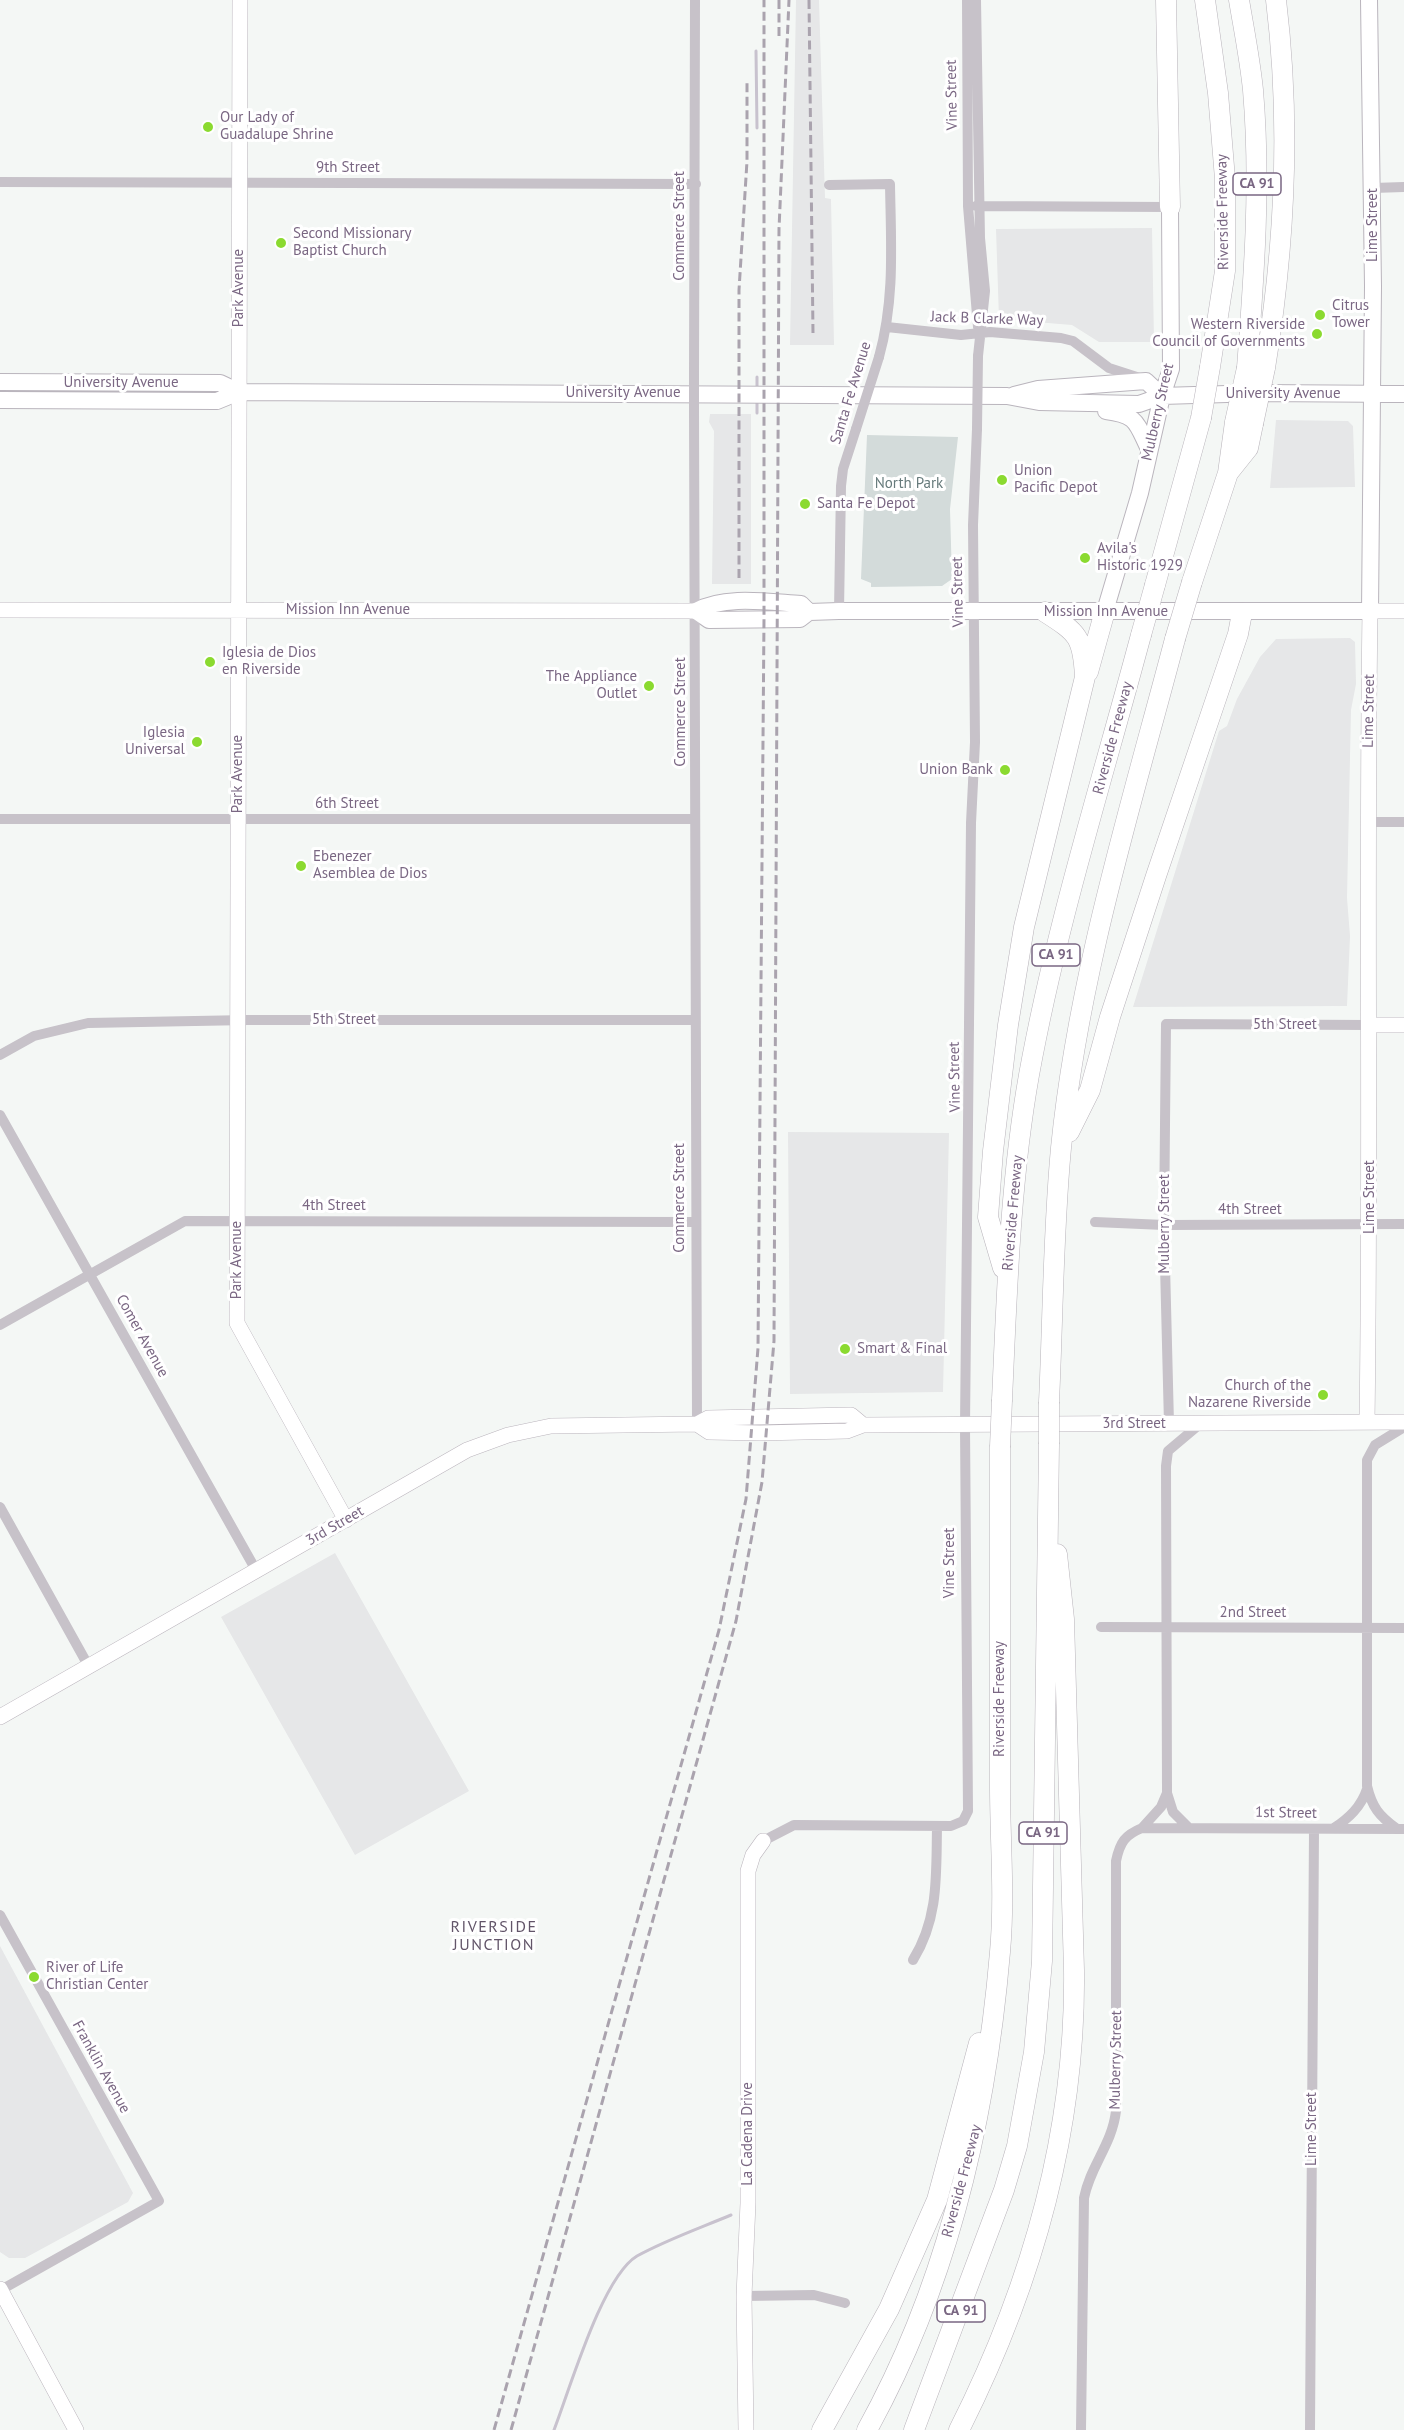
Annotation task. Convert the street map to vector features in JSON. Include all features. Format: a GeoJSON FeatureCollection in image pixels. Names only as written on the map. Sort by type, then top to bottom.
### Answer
{"type":"FeatureCollection","features":[{"type":"Feature","properties":{"kind":"highway"},"geometry":{"type":"LineString","coordinates":[[1166,0],[1170,207]]}},
{"type":"Feature","properties":{"kind":"highway","name":"Riverside Freeway"},"geometry":{"type":"LineString","coordinates":[[867,2430],[913,2338],[941,2258],[966,2170],[984,2090],[1000,1950],[1000,1447],[1013,1196],[1029,1075],[1056,955],[1201,418],[1210,367],[1225,271],[1225,179],[1218,93],[1205,0]]}},
{"type":"Feature","properties":{"kind":"highway","name":"Riverside Freeway"},"geometry":{"type":"LineString","coordinates":[[1239,0],[1253,90],[1257,180],[1256,368]]}},
{"type":"Feature","properties":{"kind":"highway"},"geometry":{"type":"LineString","coordinates":[[1256,368],[1278,266],[1286,142],[1284,64],[1276,0]]}},
{"type":"Feature","properties":{"kind":"highway","name":"CA 91"},"geometry":{"type":"LineString","coordinates":[[914,2430],[1004,2190],[1017,2146],[1034,2052],[1042,1961],[1049,1402],[1061,1148],[1087,984],[1175,639],[1192,582],[1228,473],[1248,448],[1244,423],[1256,368]]}},
{"type":"Feature","properties":{"kind":"highway"},"geometry":{"type":"LineString","coordinates":[[1085,677],[1092,668],[1105,611]]}},
{"type":"Feature","properties":{"kind":"highway"},"geometry":{"type":"LineString","coordinates":[[1007,1282],[988,1217],[993,1151],[1008,1025],[1024,927],[1085,677],[1084,658],[1077,634],[1045,612]]}},
{"type":"Feature","properties":{"kind":"highway"},"geometry":{"type":"LineString","coordinates":[[1061,1148],[1090,1090],[1110,1017],[1238,634],[1242,613]]}},
{"type":"Feature","properties":{"kind":"highway"},"geometry":{"type":"LineString","coordinates":[[959,2430],[1008,2324],[1033,2254],[1050,2194],[1068,2090],[1075,1987],[1064,1619],[1049,1471]]}},
{"type":"Feature","properties":{"kind":"highway"},"geometry":{"type":"LineString","coordinates":[[822,2430],[889,2309],[937,2200],[970,2080],[1000,1950]]}},
{"type":"Feature","properties":{"kind":"main road","name":"Park Avenue"},"geometry":{"type":"LineString","coordinates":[[240,0],[237,1323],[346,1520]]}},
{"type":"Feature","properties":{"kind":"main road","name":"Lime Street"},"geometry":{"type":"LineString","coordinates":[[1367,1422],[1370,1224],[1368,822],[1373,393],[1373,188],[1369,0]]}},
{"type":"Feature","properties":{"kind":"main road","name":"Mulberry Street"},"geometry":{"type":"LineString","coordinates":[[1105,611],[1134,514],[1162,396],[1171,369],[1170,207]]}},
{"type":"Feature","properties":{"kind":"main road","name":"University Avenue"},"geometry":{"type":"LineString","coordinates":[[1007,396],[1038,389],[1146,381]]}},
{"type":"Feature","properties":{"kind":"main road"},"geometry":{"type":"LineString","coordinates":[[1146,381],[1162,396]]}},
{"type":"Feature","properties":{"kind":"main road","name":"University Avenue"},"geometry":{"type":"LineString","coordinates":[[0,382],[220,383],[239,392]]}},
{"type":"Feature","properties":{"kind":"main road","name":"University Avenue"},"geometry":{"type":"LineString","coordinates":[[0,400],[217,401],[239,392],[1007,396],[1038,402],[1139,404],[1162,396],[1404,393]]}},
{"type":"Feature","properties":{"kind":"main road"},"geometry":{"type":"LineString","coordinates":[[1083,403],[1092,409],[1130,416],[1137,422],[1149,449]]}},
{"type":"Feature","properties":{"kind":"main road","name":"Mission Inn Avenue"},"geometry":{"type":"LineString","coordinates":[[0,609],[696,611],[709,620],[800,619],[809,612],[839,611],[1242,613],[1404,611]]}},
{"type":"Feature","properties":{"kind":"main road","name":"5th Street"},"geometry":{"type":"LineString","coordinates":[[1370,1025],[1404,1025]]}},
{"type":"Feature","properties":{"kind":"main road","name":"3rd Street"},"geometry":{"type":"LineString","coordinates":[[0,1717],[467,1450],[508,1435],[550,1426],[697,1424],[709,1432],[760,1433],[847,1431],[863,1425],[1404,1422]]}},
{"type":"Feature","properties":{"kind":"main road","name":"La Cadena Drive"},"geometry":{"type":"LineString","coordinates":[[746,2430],[744,2296],[748,2203],[748,1871],[753,1855],[763,1841]]}},
{"type":"Feature","properties":{"kind":"main road"},"geometry":{"type":"LineString","coordinates":[[0,2290],[76,2430]]}},
{"type":"Feature","properties":{"kind":"street","name":"Commerce Street"},"geometry":{"type":"LineString","coordinates":[[696,0],[694,411],[697,1424]]}},
{"type":"Feature","properties":{"kind":"street","name":"Vine Street"},"geometry":{"type":"LineString","coordinates":[[967,0],[968,206],[974,308],[979,333]]}},
{"type":"Feature","properties":{"kind":"street","name":"Vine Street"},"geometry":{"type":"LineString","coordinates":[[937,1827],[951,1826],[963,1821],[968,1811],[965,1426],[971,823],[975,742],[973,525],[979,333],[985,291],[980,206],[976,0]]}},
{"type":"Feature","properties":{"kind":"street","name":"9th Street"},"geometry":{"type":"LineString","coordinates":[[0,182],[696,184]]}},
{"type":"Feature","properties":{"kind":"street","name":"Santa Fe Avenue"},"geometry":{"type":"LineString","coordinates":[[830,185],[890,184],[891,300],[879,357],[843,469],[839,611]]}},
{"type":"Feature","properties":{"kind":"street"},"geometry":{"type":"LineString","coordinates":[[1373,188],[1404,188]]}},
{"type":"Feature","properties":{"kind":"street"},"geometry":{"type":"LineString","coordinates":[[968,206],[1170,207]]}},
{"type":"Feature","properties":{"kind":"street","name":"Jack B Clarke Way"},"geometry":{"type":"LineString","coordinates":[[887,327],[962,335],[979,333],[1061,338],[1081,346],[1109,368],[1146,381]]}},
{"type":"Feature","properties":{"kind":"street","name":"6th Street"},"geometry":{"type":"LineString","coordinates":[[0,819],[695,819]]}},
{"type":"Feature","properties":{"kind":"street"},"geometry":{"type":"LineString","coordinates":[[1368,822],[1404,822]]}},
{"type":"Feature","properties":{"kind":"street","name":"5th Street"},"geometry":{"type":"LineString","coordinates":[[0,1055],[34,1036],[88,1023],[237,1020],[695,1020]]}},
{"type":"Feature","properties":{"kind":"street","name":"5th Street"},"geometry":{"type":"LineString","coordinates":[[1166,1024],[1370,1025]]}},
{"type":"Feature","properties":{"kind":"street","name":"Mulberry Street"},"geometry":{"type":"LineString","coordinates":[[1166,1024],[1164,1225],[1169,1424]]}},
{"type":"Feature","properties":{"kind":"street","name":"Comer Avenue"},"geometry":{"type":"LineString","coordinates":[[0,1115],[257,1572]]}},
{"type":"Feature","properties":{"kind":"street","name":"4th Street"},"geometry":{"type":"LineString","coordinates":[[0,1325],[185,1221],[695,1222]]}},
{"type":"Feature","properties":{"kind":"street","name":"4th Street"},"geometry":{"type":"LineString","coordinates":[[1095,1222],[1164,1225],[1404,1224]]}},
{"type":"Feature","properties":{"kind":"street"},"geometry":{"type":"LineString","coordinates":[[1188,1827],[1173,1812],[1167,1793],[1166,1466],[1168,1451],[1200,1424]]}},
{"type":"Feature","properties":{"kind":"street"},"geometry":{"type":"LineString","coordinates":[[1400,1829],[1380,1817],[1371,1804],[1367,1786],[1367,1460],[1375,1445],[1404,1427]]}},
{"type":"Feature","properties":{"kind":"street"},"geometry":{"type":"LineString","coordinates":[[0,1507],[89,1667]]}},
{"type":"Feature","properties":{"kind":"street","name":"2nd Street"},"geometry":{"type":"LineString","coordinates":[[1101,1627],[1404,1628]]}},
{"type":"Feature","properties":{"kind":"street"},"geometry":{"type":"LineString","coordinates":[[1333,1828],[1349,1818],[1363,1802],[1367,1786]]}},
{"type":"Feature","properties":{"kind":"street","name":"Mulberry Street"},"geometry":{"type":"LineString","coordinates":[[1081,2430],[1083,2198],[1089,2177],[1110,2139],[1116,2111],[1116,1861],[1119,1847],[1126,1835],[1142,1828],[1161,1808],[1167,1793]]}},
{"type":"Feature","properties":{"kind":"street"},"geometry":{"type":"LineString","coordinates":[[763,1841],[794,1825],[937,1827],[934,1911],[923,1944],[913,1960]]}},
{"type":"Feature","properties":{"kind":"street","name":"1st Street"},"geometry":{"type":"LineString","coordinates":[[1142,1828],[1400,1829]]}},
{"type":"Feature","properties":{"kind":"street","name":"Lime Street"},"geometry":{"type":"LineString","coordinates":[[1310,2430],[1314,1829]]}},
{"type":"Feature","properties":{"kind":"street","name":"Franklin Avenue"},"geometry":{"type":"LineString","coordinates":[[0,1916],[159,2201],[0,2290]]}},
{"type":"Feature","properties":{"kind":"street"},"geometry":{"type":"LineString","coordinates":[[744,2296],[814,2295],[845,2303]]}},
{"type":"Feature","properties":{"kind":"shaded area"},"geometry":{"type":"Polygon","coordinates":[[[796,0],[819,0],[825,198],[831,199],[834,345],[790,345],[796,0]]]}},
{"type":"Feature","properties":{"kind":"shaded area"},"geometry":{"type":"Polygon","coordinates":[[[1152,228],[1154,342],[1099,342],[1072,325],[999,319],[996,229],[1152,228]]]}},
{"type":"Feature","properties":{"kind":"shaded area"},"geometry":{"type":"Polygon","coordinates":[[[710,414],[751,414],[751,584],[712,584],[714,431],[709,422],[710,414]]]}},
{"type":"Feature","properties":{"kind":"shaded area"},"geometry":{"type":"Polygon","coordinates":[[[1276,420],[1348,421],[1353,426],[1355,487],[1270,488],[1276,420]]]}},
{"type":"Feature","properties":{"kind":"shaded area"},"geometry":{"type":"Polygon","coordinates":[[[1350,638],[1355,642],[1356,684],[1351,710],[1347,898],[1350,936],[1347,1006],[1133,1007],[1219,731],[1227,726],[1237,699],[1260,657],[1276,639],[1350,638]]]}},
{"type":"Feature","properties":{"kind":"shaded area"},"geometry":{"type":"Polygon","coordinates":[[[788,1132],[949,1133],[943,1392],[790,1394],[788,1132]]]}},
{"type":"Feature","properties":{"kind":"shaded area"},"geometry":{"type":"Polygon","coordinates":[[[335,1553],[469,1791],[355,1855],[221,1617],[335,1553]]]}},
{"type":"Feature","properties":{"kind":"shaded area"},"geometry":{"type":"Polygon","coordinates":[[[0,1946],[133,2193],[128,2202],[25,2258],[9,2258],[0,2252],[0,1946]]]}},
{"type":"Feature","properties":{"kind":"green space","name":"North Park"},"geometry":{"type":"Polygon","coordinates":[[[867,435],[958,437],[950,509],[952,579],[942,586],[871,587],[871,583],[861,579],[867,435]]]}},
{"type":"Feature","properties":{"kind":"waterway"},"geometry":{"type":"LineString","coordinates":[[756,51],[757,128]]}},
{"type":"Feature","properties":{"kind":"waterway"},"geometry":{"type":"LineString","coordinates":[[757,377],[757,390]]}},
{"type":"Feature","properties":{"kind":"waterway"},"geometry":{"type":"LineString","coordinates":[[757,400],[757,413]]}},
{"type":"Feature","properties":{"kind":"waterway"},"geometry":{"type":"LineString","coordinates":[[554,2430],[588,2336],[612,2286],[624,2268],[648,2250],[731,2215]]}},
{"type":"Feature","properties":{"kind":"railway"},"geometry":{"type":"LineString","coordinates":[[494,2430],[719,1630],[746,1499],[758,1348],[764,619],[764,0]]}},
{"type":"Feature","properties":{"kind":"railway"},"geometry":{"type":"LineString","coordinates":[[779,0],[779,36]]}},
{"type":"Feature","properties":{"kind":"railway"},"geometry":{"type":"LineString","coordinates":[[511,2430],[736,1621],[762,1482],[774,1341],[779,229],[789,0]]}},
{"type":"Feature","properties":{"kind":"railway"},"geometry":{"type":"LineString","coordinates":[[809,0],[813,333]]}},
{"type":"Feature","properties":{"kind":"railway"},"geometry":{"type":"LineString","coordinates":[[739,578],[739,290],[747,161],[747,83]]}},
{"type":"Feature","properties":{"kind":"place","name":"Our Lady of Guadalupe Shrine"},"geometry":{"type":"Point","coordinates":[208,127]}},
{"type":"Feature","properties":{"kind":"place","name":"Second Missionary Baptist Church"},"geometry":{"type":"Point","coordinates":[281,243]}},
{"type":"Feature","properties":{"kind":"place","name":"Citrus Tower"},"geometry":{"type":"Point","coordinates":[1320,315]}},
{"type":"Feature","properties":{"kind":"place","name":"Western Riverside Council of Governments"},"geometry":{"type":"Point","coordinates":[1317,334]}},
{"type":"Feature","properties":{"kind":"place","name":"Union Pacific Depot"},"geometry":{"type":"Point","coordinates":[1002,480]}},
{"type":"Feature","properties":{"kind":"place","name":"Santa Fe Depot"},"geometry":{"type":"Point","coordinates":[805,504]}},
{"type":"Feature","properties":{"kind":"place","name":"Avila's Historic 1929"},"geometry":{"type":"Point","coordinates":[1085,558]}},
{"type":"Feature","properties":{"kind":"place","name":"Iglesia de Dios en Riverside"},"geometry":{"type":"Point","coordinates":[210,662]}},
{"type":"Feature","properties":{"kind":"place","name":"The Appliance Outlet"},"geometry":{"type":"Point","coordinates":[649,686]}},
{"type":"Feature","properties":{"kind":"place","name":"Iglesia Universal"},"geometry":{"type":"Point","coordinates":[197,742]}},
{"type":"Feature","properties":{"kind":"place","name":"Union Bank"},"geometry":{"type":"Point","coordinates":[1005,770]}},
{"type":"Feature","properties":{"kind":"place","name":"Ebenezer Asemblea de Dios"},"geometry":{"type":"Point","coordinates":[301,866]}},
{"type":"Feature","properties":{"kind":"place","name":"Smart & Final"},"geometry":{"type":"Point","coordinates":[845,1349]}},
{"type":"Feature","properties":{"kind":"place","name":"Church of the Nazarene Riverside"},"geometry":{"type":"Point","coordinates":[1323,1395]}},
{"type":"Feature","properties":{"kind":"place","name":"River of Life Christian Center"},"geometry":{"type":"Point","coordinates":[34,1977]}},
{"type":"Feature","properties":{"kind":"district","name":"RIVERSIDE JUNCTION"},"geometry":{"type":"Point","coordinates":[494,1936]}}]}
